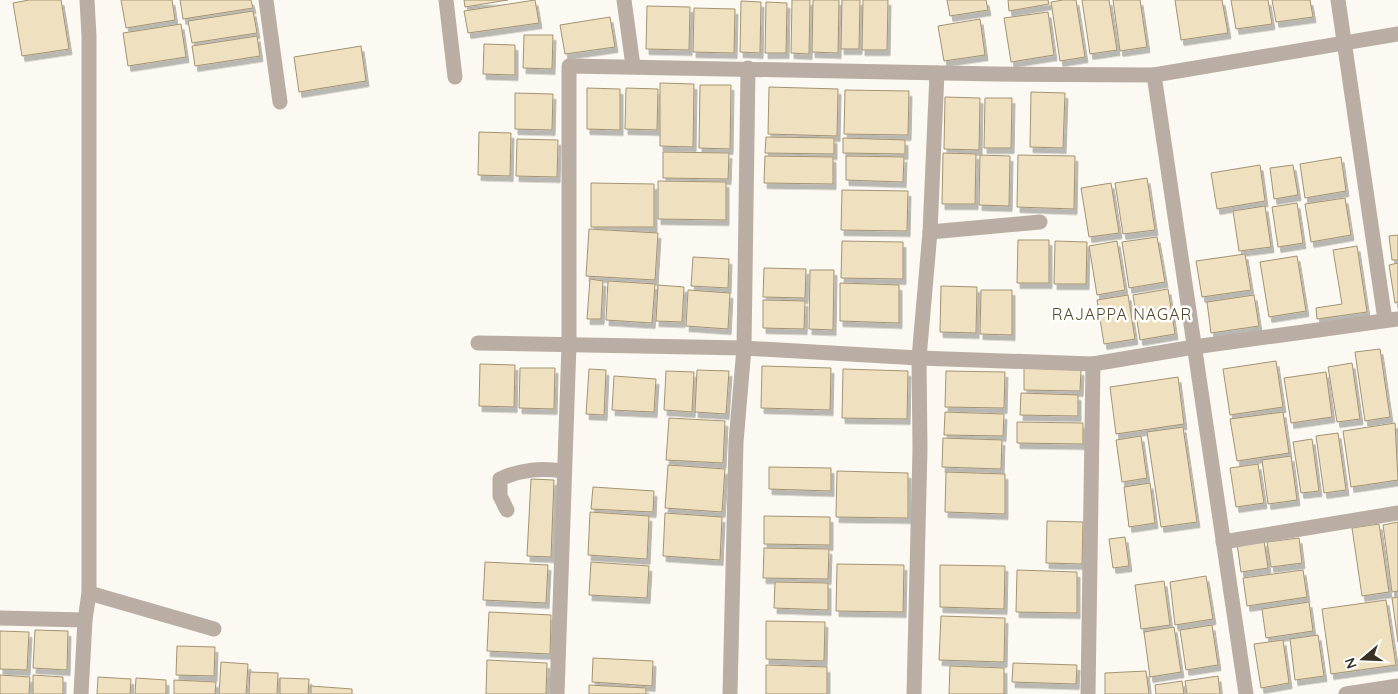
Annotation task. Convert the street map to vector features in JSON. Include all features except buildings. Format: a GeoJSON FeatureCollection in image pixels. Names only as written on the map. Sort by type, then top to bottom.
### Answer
{"type":"FeatureCollection","features":[{"type":"Feature","properties":{"kind":"street"},"geometry":{"type":"LineString","coordinates":[[82,694],[85,620],[89,593],[89,36],[87,0]]}},
{"type":"Feature","properties":{"kind":"street"},"geometry":{"type":"LineString","coordinates":[[266,0],[280,102]]}},
{"type":"Feature","properties":{"kind":"street"},"geometry":{"type":"LineString","coordinates":[[446,0],[455,77]]}},
{"type":"Feature","properties":{"kind":"street"},"geometry":{"type":"LineString","coordinates":[[624,0],[633,66]]}},
{"type":"Feature","properties":{"kind":"street"},"geometry":{"type":"LineString","coordinates":[[478,343],[744,348],[919,358],[1093,364],[1194,347],[1391,320],[1338,0]]}},
{"type":"Feature","properties":{"kind":"street"},"geometry":{"type":"LineString","coordinates":[[557,694],[568,344],[569,66],[1154,75],[1398,34]]}},
{"type":"Feature","properties":{"kind":"street"},"geometry":{"type":"LineString","coordinates":[[730,694],[736,442],[744,348],[748,68]]}},
{"type":"Feature","properties":{"kind":"street"},"geometry":{"type":"LineString","coordinates":[[914,694],[920,449],[919,358],[930,232],[937,73]]}},
{"type":"Feature","properties":{"kind":"street"},"geometry":{"type":"LineString","coordinates":[[1154,75],[1246,694]]}},
{"type":"Feature","properties":{"kind":"street"},"geometry":{"type":"LineString","coordinates":[[930,232],[1040,222]]}},
{"type":"Feature","properties":{"kind":"street"},"geometry":{"type":"LineString","coordinates":[[1088,694],[1093,364]]}},
{"type":"Feature","properties":{"kind":"street"},"geometry":{"type":"LineString","coordinates":[[507,510],[500,496],[500,479],[521,470],[564,471]]}},
{"type":"Feature","properties":{"kind":"street"},"geometry":{"type":"LineString","coordinates":[[1223,542],[1398,514]]}},
{"type":"Feature","properties":{"kind":"street"},"geometry":{"type":"LineString","coordinates":[[89,593],[214,630]]}},
{"type":"Feature","properties":{"kind":"street"},"geometry":{"type":"LineString","coordinates":[[0,618],[85,620]]}},
{"type":"Feature","properties":{"kind":"street"},"geometry":{"type":"LineString","coordinates":[[1346,694],[1398,686]]}},
{"type":"Feature","properties":{"kind":"district","name":"RAJAPPA NAGAR"},"geometry":{"type":"Point","coordinates":[1122,314]}}]}
